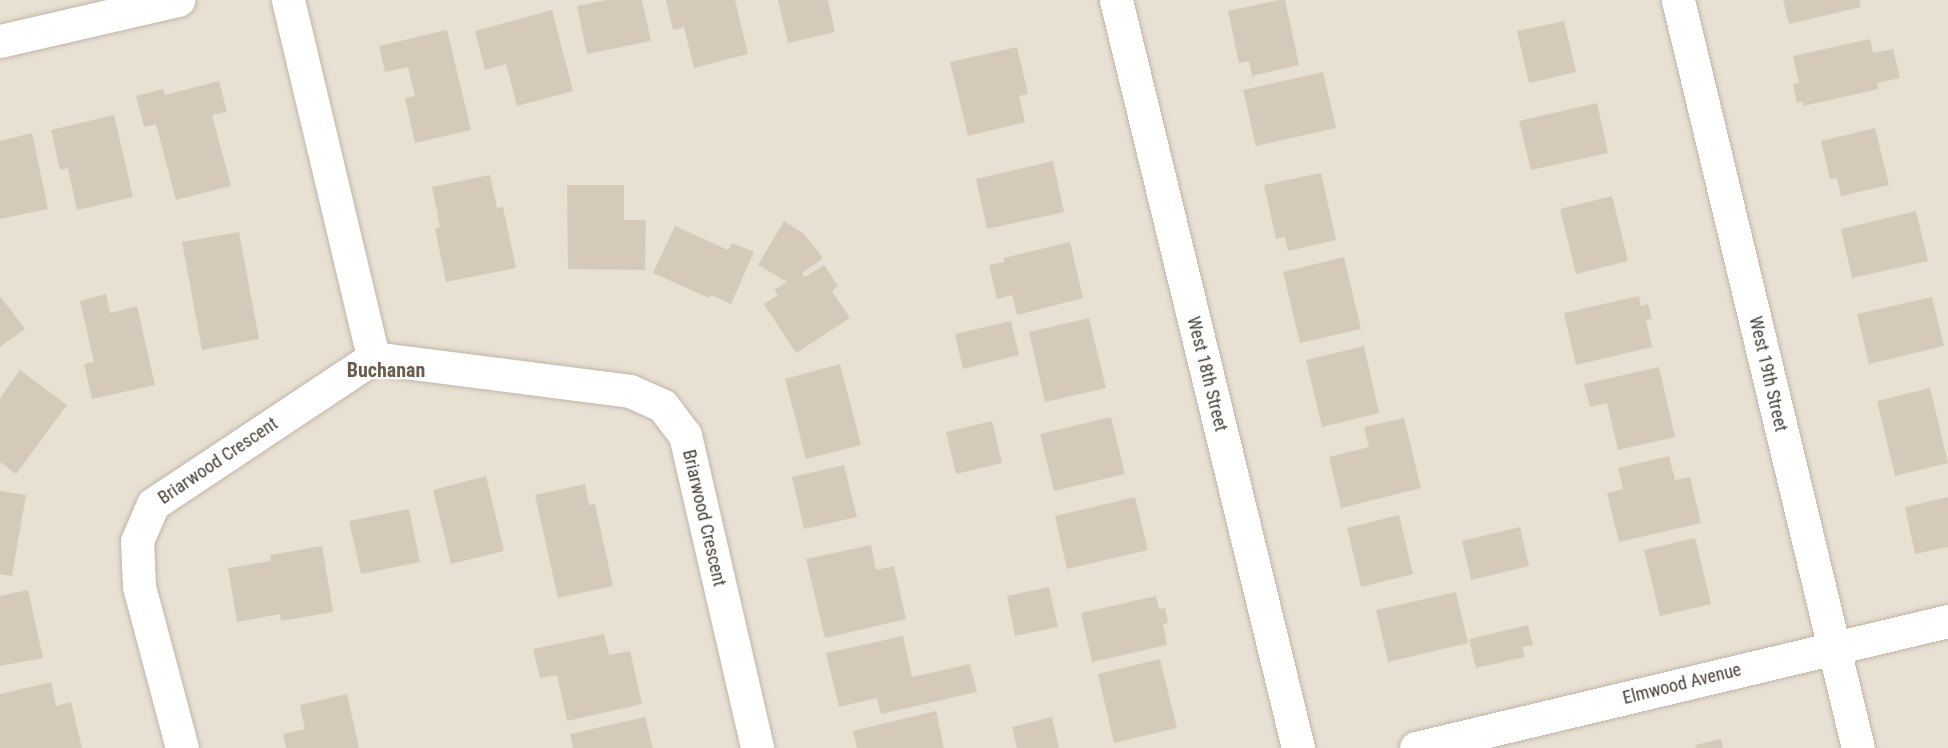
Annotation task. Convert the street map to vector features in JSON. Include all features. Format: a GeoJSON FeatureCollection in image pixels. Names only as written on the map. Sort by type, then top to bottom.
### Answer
{"type":"FeatureCollection","features":[{"type":"Feature","properties":{"kind":"street"},"geometry":{"type":"LineString","coordinates":[[0,41],[178,0]]}},
{"type":"Feature","properties":{"kind":"street"},"geometry":{"type":"LineString","coordinates":[[288,0],[373,358]]}},
{"type":"Feature","properties":{"kind":"street","name":"West 18th Street"},"geometry":{"type":"LineString","coordinates":[[1116,0],[1298,748]]}},
{"type":"Feature","properties":{"kind":"street","name":"West 19th Street"},"geometry":{"type":"LineString","coordinates":[[1678,0],[1858,748]]}},
{"type":"Feature","properties":{"kind":"street","name":"Briarwood Crescent"},"geometry":{"type":"LineString","coordinates":[[182,748],[139,586],[137,541],[153,504],[373,358],[630,391],[663,406],[684,435],[758,748]]}},
{"type":"Feature","properties":{"kind":"street","name":"Elmwood Avenue"},"geometry":{"type":"LineString","coordinates":[[1416,748],[1948,621]]}},
{"type":"Feature","properties":{"kind":"shaded area"},"geometry":{"type":"Polygon","coordinates":[[[0,0],[1948,0],[1948,748],[0,748],[0,0]]]}},
{"type":"Feature","properties":{"kind":"building"},"geometry":{"type":"Polygon","coordinates":[[[607,0],[642,0],[651,41],[587,54],[577,6],[607,0]]]}},
{"type":"Feature","properties":{"kind":"building"},"geometry":{"type":"Polygon","coordinates":[[[666,0],[735,0],[748,54],[694,68],[684,27],[673,30],[666,0]]]}},
{"type":"Feature","properties":{"kind":"building"},"geometry":{"type":"Polygon","coordinates":[[[778,0],[828,0],[835,32],[788,43],[778,0]]]}},
{"type":"Feature","properties":{"kind":"building"},"geometry":{"type":"Polygon","coordinates":[[[1285,0],[1299,65],[1252,76],[1249,61],[1239,63],[1228,11],[1285,0]]]}},
{"type":"Feature","properties":{"kind":"building"},"geometry":{"type":"Polygon","coordinates":[[[1783,0],[1859,0],[1861,7],[1789,24],[1783,0]]]}},
{"type":"Feature","properties":{"kind":"building"},"geometry":{"type":"Polygon","coordinates":[[[552,10],[573,91],[517,106],[506,64],[485,70],[475,31],[552,10]]]}},
{"type":"Feature","properties":{"kind":"building"},"geometry":{"type":"Polygon","coordinates":[[[1564,21],[1576,72],[1529,83],[1517,31],[1564,21]]]}},
{"type":"Feature","properties":{"kind":"building"},"geometry":{"type":"Polygon","coordinates":[[[447,30],[471,130],[415,143],[405,98],[415,96],[408,67],[385,72],[379,46],[447,30]]]}},
{"type":"Feature","properties":{"kind":"building"},"geometry":{"type":"Polygon","coordinates":[[[1870,39],[1873,53],[1893,49],[1900,78],[1877,83],[1879,89],[1803,106],[1803,102],[1797,103],[1793,84],[1799,83],[1793,56],[1870,39]]]}},
{"type":"Feature","properties":{"kind":"building"},"geometry":{"type":"Polygon","coordinates":[[[1017,47],[1028,94],[1019,96],[1025,122],[968,136],[950,62],[1017,47]]]}},
{"type":"Feature","properties":{"kind":"building"},"geometry":{"type":"Polygon","coordinates":[[[1323,72],[1336,128],[1256,146],[1243,90],[1323,72]]]}},
{"type":"Feature","properties":{"kind":"building"},"geometry":{"type":"Polygon","coordinates":[[[219,81],[227,112],[212,115],[231,186],[176,200],[156,124],[144,127],[136,96],[163,89],[165,95],[219,81]]]}},
{"type":"Feature","properties":{"kind":"building"},"geometry":{"type":"Polygon","coordinates":[[[1597,103],[1608,153],[1531,170],[1519,121],[1597,103]]]}},
{"type":"Feature","properties":{"kind":"building"},"geometry":{"type":"Polygon","coordinates":[[[114,115],[133,197],[77,210],[68,168],[60,170],[51,130],[114,115]]]}},
{"type":"Feature","properties":{"kind":"building"},"geometry":{"type":"Polygon","coordinates":[[[1875,128],[1889,185],[1841,196],[1837,178],[1830,179],[1821,141],[1875,128]]]}},
{"type":"Feature","properties":{"kind":"building"},"geometry":{"type":"Polygon","coordinates":[[[32,133],[48,209],[0,219],[0,141],[32,133]]]}},
{"type":"Feature","properties":{"kind":"building"},"geometry":{"type":"Polygon","coordinates":[[[1053,161],[1064,212],[987,229],[976,179],[1053,161]]]}},
{"type":"Feature","properties":{"kind":"building"},"geometry":{"type":"Polygon","coordinates":[[[1321,173],[1336,240],[1288,251],[1285,237],[1276,239],[1264,185],[1321,173]]]}},
{"type":"Feature","properties":{"kind":"building"},"geometry":{"type":"Polygon","coordinates":[[[490,175],[497,208],[503,207],[516,268],[446,282],[435,228],[440,227],[432,187],[490,175]]]}},
{"type":"Feature","properties":{"kind":"building"},"geometry":{"type":"Polygon","coordinates":[[[567,185],[624,185],[624,220],[646,220],[645,270],[568,269],[567,185]]]}},
{"type":"Feature","properties":{"kind":"building"},"geometry":{"type":"Polygon","coordinates":[[[1612,196],[1628,261],[1576,274],[1560,209],[1612,196]]]}},
{"type":"Feature","properties":{"kind":"building"},"geometry":{"type":"Polygon","coordinates":[[[1916,211],[1928,261],[1852,278],[1841,229],[1916,211]]]}},
{"type":"Feature","properties":{"kind":"building"},"geometry":{"type":"Polygon","coordinates":[[[784,221],[804,234],[823,258],[802,273],[805,277],[824,265],[838,286],[832,291],[850,318],[796,353],[764,304],[778,295],[774,290],[787,282],[758,265],[784,221]]]}},
{"type":"Feature","properties":{"kind":"building"},"geometry":{"type":"Polygon","coordinates":[[[675,226],[728,250],[732,243],[754,252],[731,304],[711,295],[709,298],[653,273],[675,226]]]}},
{"type":"Feature","properties":{"kind":"building"},"geometry":{"type":"Polygon","coordinates":[[[239,232],[259,339],[202,350],[182,242],[239,232]]]}},
{"type":"Feature","properties":{"kind":"building"},"geometry":{"type":"Polygon","coordinates":[[[1070,242],[1083,298],[1017,315],[1012,295],[997,299],[989,265],[1004,262],[1004,258],[1070,242]]]}},
{"type":"Feature","properties":{"kind":"building"},"geometry":{"type":"Polygon","coordinates":[[[1344,257],[1361,329],[1300,343],[1283,272],[1344,257]]]}},
{"type":"Feature","properties":{"kind":"building"},"geometry":{"type":"Polygon","coordinates":[[[106,294],[110,313],[137,306],[155,385],[92,399],[84,364],[94,362],[80,301],[106,294]]]}},
{"type":"Feature","properties":{"kind":"building"},"geometry":{"type":"Polygon","coordinates":[[[0,296],[25,329],[0,347],[0,296]]]}},
{"type":"Feature","properties":{"kind":"building"},"geometry":{"type":"Polygon","coordinates":[[[1639,296],[1641,306],[1648,304],[1652,319],[1646,320],[1652,347],[1576,365],[1564,313],[1639,296]]]}},
{"type":"Feature","properties":{"kind":"building"},"geometry":{"type":"Polygon","coordinates":[[[1932,297],[1944,346],[1869,364],[1857,314],[1932,297]]]}},
{"type":"Feature","properties":{"kind":"building"},"geometry":{"type":"Polygon","coordinates":[[[1089,318],[1106,388],[1045,402],[1029,332],[1089,318]]]}},
{"type":"Feature","properties":{"kind":"building"},"geometry":{"type":"Polygon","coordinates":[[[1011,321],[1019,355],[963,369],[955,334],[1011,321]]]}},
{"type":"Feature","properties":{"kind":"building"},"geometry":{"type":"Polygon","coordinates":[[[1364,346],[1379,413],[1322,427],[1306,360],[1364,346]]]}},
{"type":"Feature","properties":{"kind":"building"},"geometry":{"type":"Polygon","coordinates":[[[840,364],[861,445],[806,459],[785,379],[840,364]]]}},
{"type":"Feature","properties":{"kind":"building"},"geometry":{"type":"Polygon","coordinates":[[[1659,367],[1675,437],[1618,450],[1607,403],[1590,407],[1584,384],[1659,367]]]}},
{"type":"Feature","properties":{"kind":"building"},"geometry":{"type":"Polygon","coordinates":[[[20,370],[67,405],[16,474],[0,462],[0,398],[20,370]]]}},
{"type":"Feature","properties":{"kind":"building"},"geometry":{"type":"Polygon","coordinates":[[[1930,388],[1948,463],[1895,476],[1877,401],[1930,388]]]}},
{"type":"Feature","properties":{"kind":"building"},"geometry":{"type":"Polygon","coordinates":[[[1111,417],[1125,474],[1054,491],[1040,434],[1111,417]]]}},
{"type":"Feature","properties":{"kind":"building"},"geometry":{"type":"Polygon","coordinates":[[[1404,418],[1421,488],[1341,508],[1329,457],[1369,447],[1364,427],[1404,418]]]}},
{"type":"Feature","properties":{"kind":"building"},"geometry":{"type":"Polygon","coordinates":[[[992,421],[1002,463],[956,474],[946,432],[992,421]]]}},
{"type":"Feature","properties":{"kind":"building"},"geometry":{"type":"Polygon","coordinates":[[[1669,456],[1675,480],[1690,477],[1701,523],[1619,542],[1607,493],[1623,489],[1618,468],[1669,456]]]}},
{"type":"Feature","properties":{"kind":"building"},"geometry":{"type":"Polygon","coordinates":[[[844,465],[857,517],[804,529],[792,477],[844,465]]]}},
{"type":"Feature","properties":{"kind":"building"},"geometry":{"type":"Polygon","coordinates":[[[486,476],[504,551],[451,564],[433,490],[486,476]]]}},
{"type":"Feature","properties":{"kind":"building"},"geometry":{"type":"Polygon","coordinates":[[[585,484],[589,505],[595,504],[613,586],[558,598],[535,495],[585,484]]]}},
{"type":"Feature","properties":{"kind":"building"},"geometry":{"type":"Polygon","coordinates":[[[0,491],[26,495],[12,576],[0,574],[0,491]]]}},
{"type":"Feature","properties":{"kind":"building"},"geometry":{"type":"Polygon","coordinates":[[[1135,497],[1148,550],[1067,569],[1055,516],[1135,497]]]}},
{"type":"Feature","properties":{"kind":"building"},"geometry":{"type":"Polygon","coordinates":[[[1948,497],[1948,547],[1915,554],[1905,507],[1948,497]]]}},
{"type":"Feature","properties":{"kind":"building"},"geometry":{"type":"Polygon","coordinates":[[[409,509],[420,562],[361,574],[349,521],[409,509]]]}},
{"type":"Feature","properties":{"kind":"building"},"geometry":{"type":"Polygon","coordinates":[[[1399,515],[1413,574],[1361,587],[1347,528],[1399,515]]]}},
{"type":"Feature","properties":{"kind":"building"},"geometry":{"type":"Polygon","coordinates":[[[1520,527],[1529,566],[1471,580],[1462,541],[1520,527]]]}},
{"type":"Feature","properties":{"kind":"building"},"geometry":{"type":"Polygon","coordinates":[[[1695,538],[1711,604],[1660,616],[1644,550],[1695,538]]]}},
{"type":"Feature","properties":{"kind":"building"},"geometry":{"type":"Polygon","coordinates":[[[871,545],[876,570],[894,566],[906,619],[825,638],[806,559],[871,545]]]}},
{"type":"Feature","properties":{"kind":"building"},"geometry":{"type":"Polygon","coordinates":[[[322,546],[333,612],[281,621],[280,614],[237,622],[228,568],[271,561],[270,555],[322,546]]]}},
{"type":"Feature","properties":{"kind":"building"},"geometry":{"type":"Polygon","coordinates":[[[1049,587],[1058,627],[1015,636],[1007,596],[1049,587]]]}},
{"type":"Feature","properties":{"kind":"building"},"geometry":{"type":"Polygon","coordinates":[[[28,590],[43,658],[0,666],[0,596],[28,590]]]}},
{"type":"Feature","properties":{"kind":"building"},"geometry":{"type":"Polygon","coordinates":[[[1456,592],[1468,643],[1388,662],[1376,610],[1456,592]]]}},
{"type":"Feature","properties":{"kind":"building"},"geometry":{"type":"Polygon","coordinates":[[[1156,596],[1159,609],[1165,608],[1168,623],[1163,624],[1167,645],[1092,662],[1081,613],[1156,596]]]}},
{"type":"Feature","properties":{"kind":"building"},"geometry":{"type":"Polygon","coordinates":[[[1528,625],[1533,645],[1522,647],[1525,657],[1476,668],[1469,639],[1528,625]]]}},
{"type":"Feature","properties":{"kind":"building"},"geometry":{"type":"Polygon","coordinates":[[[604,634],[609,655],[630,651],[642,704],[567,721],[557,675],[540,678],[533,649],[604,634]]]}},
{"type":"Feature","properties":{"kind":"building"},"geometry":{"type":"Polygon","coordinates":[[[903,636],[912,677],[970,664],[977,692],[881,714],[877,698],[839,707],[826,653],[903,636]]]}},
{"type":"Feature","properties":{"kind":"building"},"geometry":{"type":"Polygon","coordinates":[[[1160,659],[1177,728],[1114,743],[1098,674],[1160,659]]]}},
{"type":"Feature","properties":{"kind":"building"},"geometry":{"type":"Polygon","coordinates":[[[51,682],[56,706],[71,702],[82,748],[0,748],[0,694],[51,682]]]}},
{"type":"Feature","properties":{"kind":"building"},"geometry":{"type":"Polygon","coordinates":[[[347,694],[359,748],[286,748],[283,734],[305,729],[300,705],[347,694]]]}},
{"type":"Feature","properties":{"kind":"building"},"geometry":{"type":"Polygon","coordinates":[[[936,711],[944,748],[857,748],[853,731],[936,711]]]}},
{"type":"Feature","properties":{"kind":"building"},"geometry":{"type":"Polygon","coordinates":[[[645,717],[653,748],[573,748],[570,734],[645,717]]]}},
{"type":"Feature","properties":{"kind":"building"},"geometry":{"type":"Polygon","coordinates":[[[1052,717],[1059,748],[1017,748],[1012,727],[1052,717]]]}},
{"type":"Feature","properties":{"kind":"building"},"geometry":{"type":"Polygon","coordinates":[[[1721,739],[1723,748],[1696,748],[1695,745],[1721,739]]]}},
{"type":"Feature","properties":{"kind":"district","name":"Buchanan"},"geometry":{"type":"Point","coordinates":[386,370]}}]}
